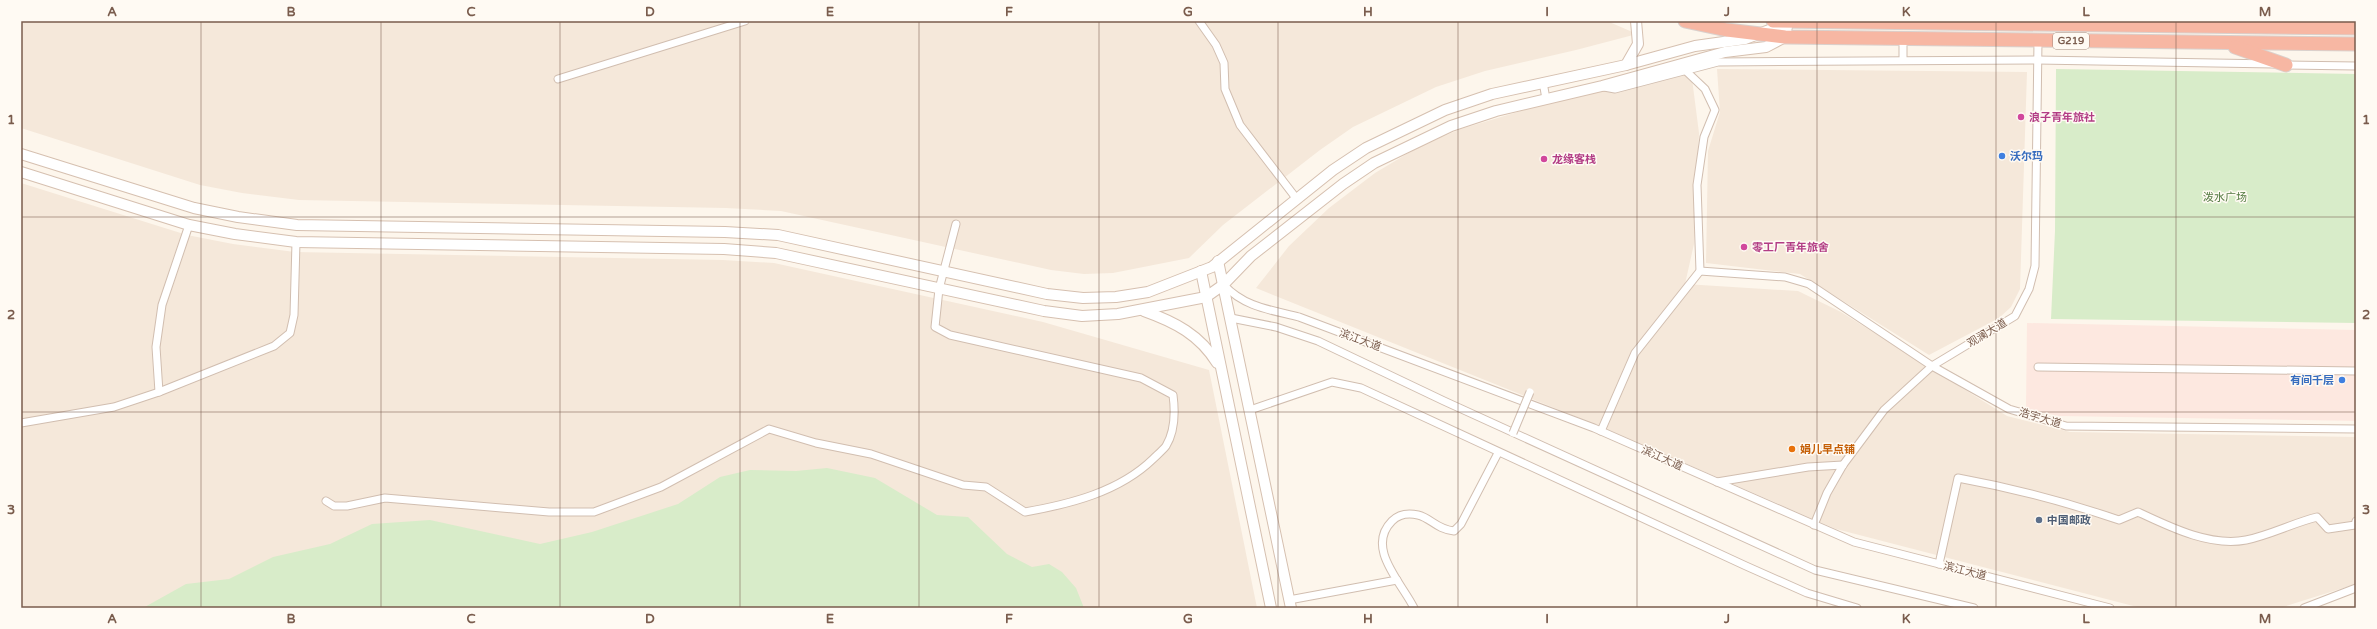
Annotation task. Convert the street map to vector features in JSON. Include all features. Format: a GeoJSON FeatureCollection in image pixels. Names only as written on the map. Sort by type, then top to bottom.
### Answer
{"type":"FeatureCollection","features":[{"type":"Feature","properties":{"kind":"highway"},"geometry":{"type":"LineString","coordinates":[[1685,21],[1759,34],[1786,37]]}},
{"type":"Feature","properties":{"kind":"highway"},"geometry":{"type":"LineString","coordinates":[[1772,21],[1788,22]]}},
{"type":"Feature","properties":{"kind":"highway","name":"G219"},"geometry":{"type":"LineString","coordinates":[[1788,22],[2275,24],[2356,28]]}},
{"type":"Feature","properties":{"kind":"highway","name":"G219"},"geometry":{"type":"LineString","coordinates":[[1786,37],[2356,44]]}},
{"type":"Feature","properties":{"kind":"highway"},"geometry":{"type":"LineString","coordinates":[[2224,43],[2286,65]]}},
{"type":"Feature","properties":{"kind":"street"},"geometry":{"type":"LineString","coordinates":[[558,79],[745,21]]}},
{"type":"Feature","properties":{"kind":"street"},"geometry":{"type":"LineString","coordinates":[[1199,21],[1216,45],[1224,63],[1225,89],[1240,125],[1296,198]]}},
{"type":"Feature","properties":{"kind":"street"},"geometry":{"type":"LineString","coordinates":[[1626,65],[1638,44],[1636,21]]}},
{"type":"Feature","properties":{"kind":"street"},"geometry":{"type":"LineString","coordinates":[[21,154],[194,208],[297,225],[725,232],[778,235],[943,273],[1047,294],[1083,298],[1116,297],[1148,292],[1201,271],[1218,261],[1296,198],[1366,148],[1438,113],[1492,94],[1626,65],[1696,46],[1745,39],[1788,22]]}},
{"type":"Feature","properties":{"kind":"street"},"geometry":{"type":"LineString","coordinates":[[21,172],[189,225],[235,234],[296,242],[724,249],[776,253],[1044,312],[1082,316],[1118,314],[1206,297],[1223,285],[1251,256],[1309,209],[1374,164],[1451,126],[1496,111],[1602,86],[1725,52],[1766,48],[1786,37],[1788,22]]}},
{"type":"Feature","properties":{"kind":"street"},"geometry":{"type":"LineString","coordinates":[[1903,60],[1904,38]]}},
{"type":"Feature","properties":{"kind":"street","name":"观澜大道"},"geometry":{"type":"LineString","coordinates":[[1814,525],[1827,493],[1843,465],[1884,410],[1932,366],[2015,316],[2029,289],[2035,266],[2038,41]]}},
{"type":"Feature","properties":{"kind":"street"},"geometry":{"type":"LineString","coordinates":[[1602,86],[1615,89],[1718,62],[2037,60],[2356,66]]}},
{"type":"Feature","properties":{"kind":"street"},"geometry":{"type":"LineString","coordinates":[[1601,431],[1636,353],[1700,271],[1697,185],[1704,138],[1715,110],[1705,90],[1686,71]]}},
{"type":"Feature","properties":{"kind":"street"},"geometry":{"type":"LineString","coordinates":[[1543,82],[1546,99]]}},
{"type":"Feature","properties":{"kind":"street"},"geometry":{"type":"LineString","coordinates":[[326,501],[334,506],[346,506],[385,498],[549,512],[594,512],[661,487],[768,429],[816,443],[870,454],[963,485],[986,487],[1025,512],[1056,507],[1108,490],[1140,472],[1166,445],[1176,413],[1173,395],[1141,378],[950,335],[935,327],[939,289],[956,224]]}},
{"type":"Feature","properties":{"kind":"street"},"geometry":{"type":"LineString","coordinates":[[159,392],[156,347],[162,305],[189,225]]}},
{"type":"Feature","properties":{"kind":"street"},"geometry":{"type":"LineString","coordinates":[[21,422],[114,407],[159,392],[274,346],[290,333],[294,315],[296,242]]}},
{"type":"Feature","properties":{"kind":"street"},"geometry":{"type":"LineString","coordinates":[[1218,261],[1290,604],[1397,580]]}},
{"type":"Feature","properties":{"kind":"street"},"geometry":{"type":"LineString","coordinates":[[1201,271],[1271,608]]}},
{"type":"Feature","properties":{"kind":"street","name":"浩宇大道"},"geometry":{"type":"LineString","coordinates":[[1700,271],[1785,277],[1809,284],[1932,366],[2009,409],[2066,426],[2356,429]]}},
{"type":"Feature","properties":{"kind":"street","name":"滨江大道"},"geometry":{"type":"LineString","coordinates":[[1223,285],[1235,297],[1250,305],[1299,317],[1601,431],[1854,542],[2110,608]]}},
{"type":"Feature","properties":{"kind":"street"},"geometry":{"type":"LineString","coordinates":[[1143,310],[1179,325],[1191,334],[1211,353],[1222,370]]}},
{"type":"Feature","properties":{"kind":"street"},"geometry":{"type":"LineString","coordinates":[[1231,318],[1276,327],[1318,341],[1513,433],[1815,570],[1974,608]]}},
{"type":"Feature","properties":{"kind":"street"},"geometry":{"type":"LineString","coordinates":[[2038,367],[2356,371]]}},
{"type":"Feature","properties":{"kind":"street"},"geometry":{"type":"LineString","coordinates":[[1250,410],[1316,386],[1332,382],[1346,383],[1361,388],[1498,453],[1808,593],[1857,608]]}},
{"type":"Feature","properties":{"kind":"street"},"geometry":{"type":"LineString","coordinates":[[1513,433],[1530,392]]}},
{"type":"Feature","properties":{"kind":"street"},"geometry":{"type":"LineString","coordinates":[[1414,608],[1388,568],[1384,553],[1383,538],[1387,526],[1394,519],[1404,514],[1419,515],[1442,530],[1454,531],[1461,524],[1498,453]]}},
{"type":"Feature","properties":{"kind":"street"},"geometry":{"type":"LineString","coordinates":[[1717,482],[1808,468],[1843,465]]}},
{"type":"Feature","properties":{"kind":"street"},"geometry":{"type":"LineString","coordinates":[[1939,564],[1958,478],[2018,490],[2072,504],[2119,520],[2138,512],[2176,529],[2208,539],[2246,540],[2317,517],[2328,529],[2355,525],[2356,521]]}},
{"type":"Feature","properties":{"kind":"street"},"geometry":{"type":"LineString","coordinates":[[2304,608],[2356,588]]}},
{"type":"Feature","properties":{"kind":"shaded area"},"geometry":{"type":"Polygon","coordinates":[[[21,21],[1607,21],[1637,34],[1485,71],[1436,87],[1353,127],[1320,150],[1223,225],[1189,258],[1113,273],[1084,274],[1051,270],[781,211],[726,208],[299,200],[242,193],[200,185],[21,128],[21,21]]]}},
{"type":"Feature","properties":{"kind":"shaded area"},"geometry":{"type":"Polygon","coordinates":[[[1717,69],[2027,72],[2020,289],[2011,307],[1999,318],[1929,355],[1800,274],[1706,263],[1708,151],[1720,112],[1717,69]]]}},
{"type":"Feature","properties":{"kind":"shaded area"},"geometry":{"type":"Polygon","coordinates":[[[1691,71],[1699,133],[1694,244],[1685,284],[1798,291],[1841,312],[2007,416],[2070,432],[2356,437],[2356,584],[2280,608],[2141,608],[1836,529],[1604,428],[1256,288],[1289,246],[1329,208],[1375,173],[1420,146],[1461,129],[1531,108],[1691,71]]]}},
{"type":"Feature","properties":{"kind":"shaded area"},"geometry":{"type":"Polygon","coordinates":[[[21,183],[187,235],[233,244],[295,252],[723,260],[774,263],[1043,322],[1209,370],[1257,608],[21,608],[21,183]]]}},
{"type":"Feature","properties":{"kind":"shaded area"},"geometry":{"type":"Polygon","coordinates":[[[2027,323],[2356,330],[2356,421],[2059,416],[2026,409],[2027,323]]]}},
{"type":"Feature","properties":{"kind":"green space","name":"泼水广场"},"geometry":{"type":"Polygon","coordinates":[[[2056,69],[2356,74],[2356,323],[2051,319],[2055,231],[2056,69]]]}},
{"type":"Feature","properties":{"kind":"green space"},"geometry":{"type":"Polygon","coordinates":[[[827,468],[875,478],[937,515],[968,517],[1007,554],[1032,567],[1049,564],[1062,572],[1076,588],[1084,608],[143,608],[186,584],[229,579],[273,557],[330,544],[372,524],[430,520],[540,544],[592,532],[678,504],[720,477],[750,470],[796,471],[827,468]]]}},
{"type":"Feature","properties":{"kind":"place","name":"浪子青年旅社"},"geometry":{"type":"Point","coordinates":[2021,117]}},
{"type":"Feature","properties":{"kind":"place","name":"沃尔玛"},"geometry":{"type":"Point","coordinates":[2002,156]}},
{"type":"Feature","properties":{"kind":"place","name":"龙缘客栈"},"geometry":{"type":"Point","coordinates":[1544,159]}},
{"type":"Feature","properties":{"kind":"place","name":"零工厂青年旅舍"},"geometry":{"type":"Point","coordinates":[1744,247]}},
{"type":"Feature","properties":{"kind":"place","name":"有间千层"},"geometry":{"type":"Point","coordinates":[2342,380]}},
{"type":"Feature","properties":{"kind":"place","name":"娟儿早点铺"},"geometry":{"type":"Point","coordinates":[1792,449]}},
{"type":"Feature","properties":{"kind":"place","name":"中国邮政"},"geometry":{"type":"Point","coordinates":[2039,520]}}]}
